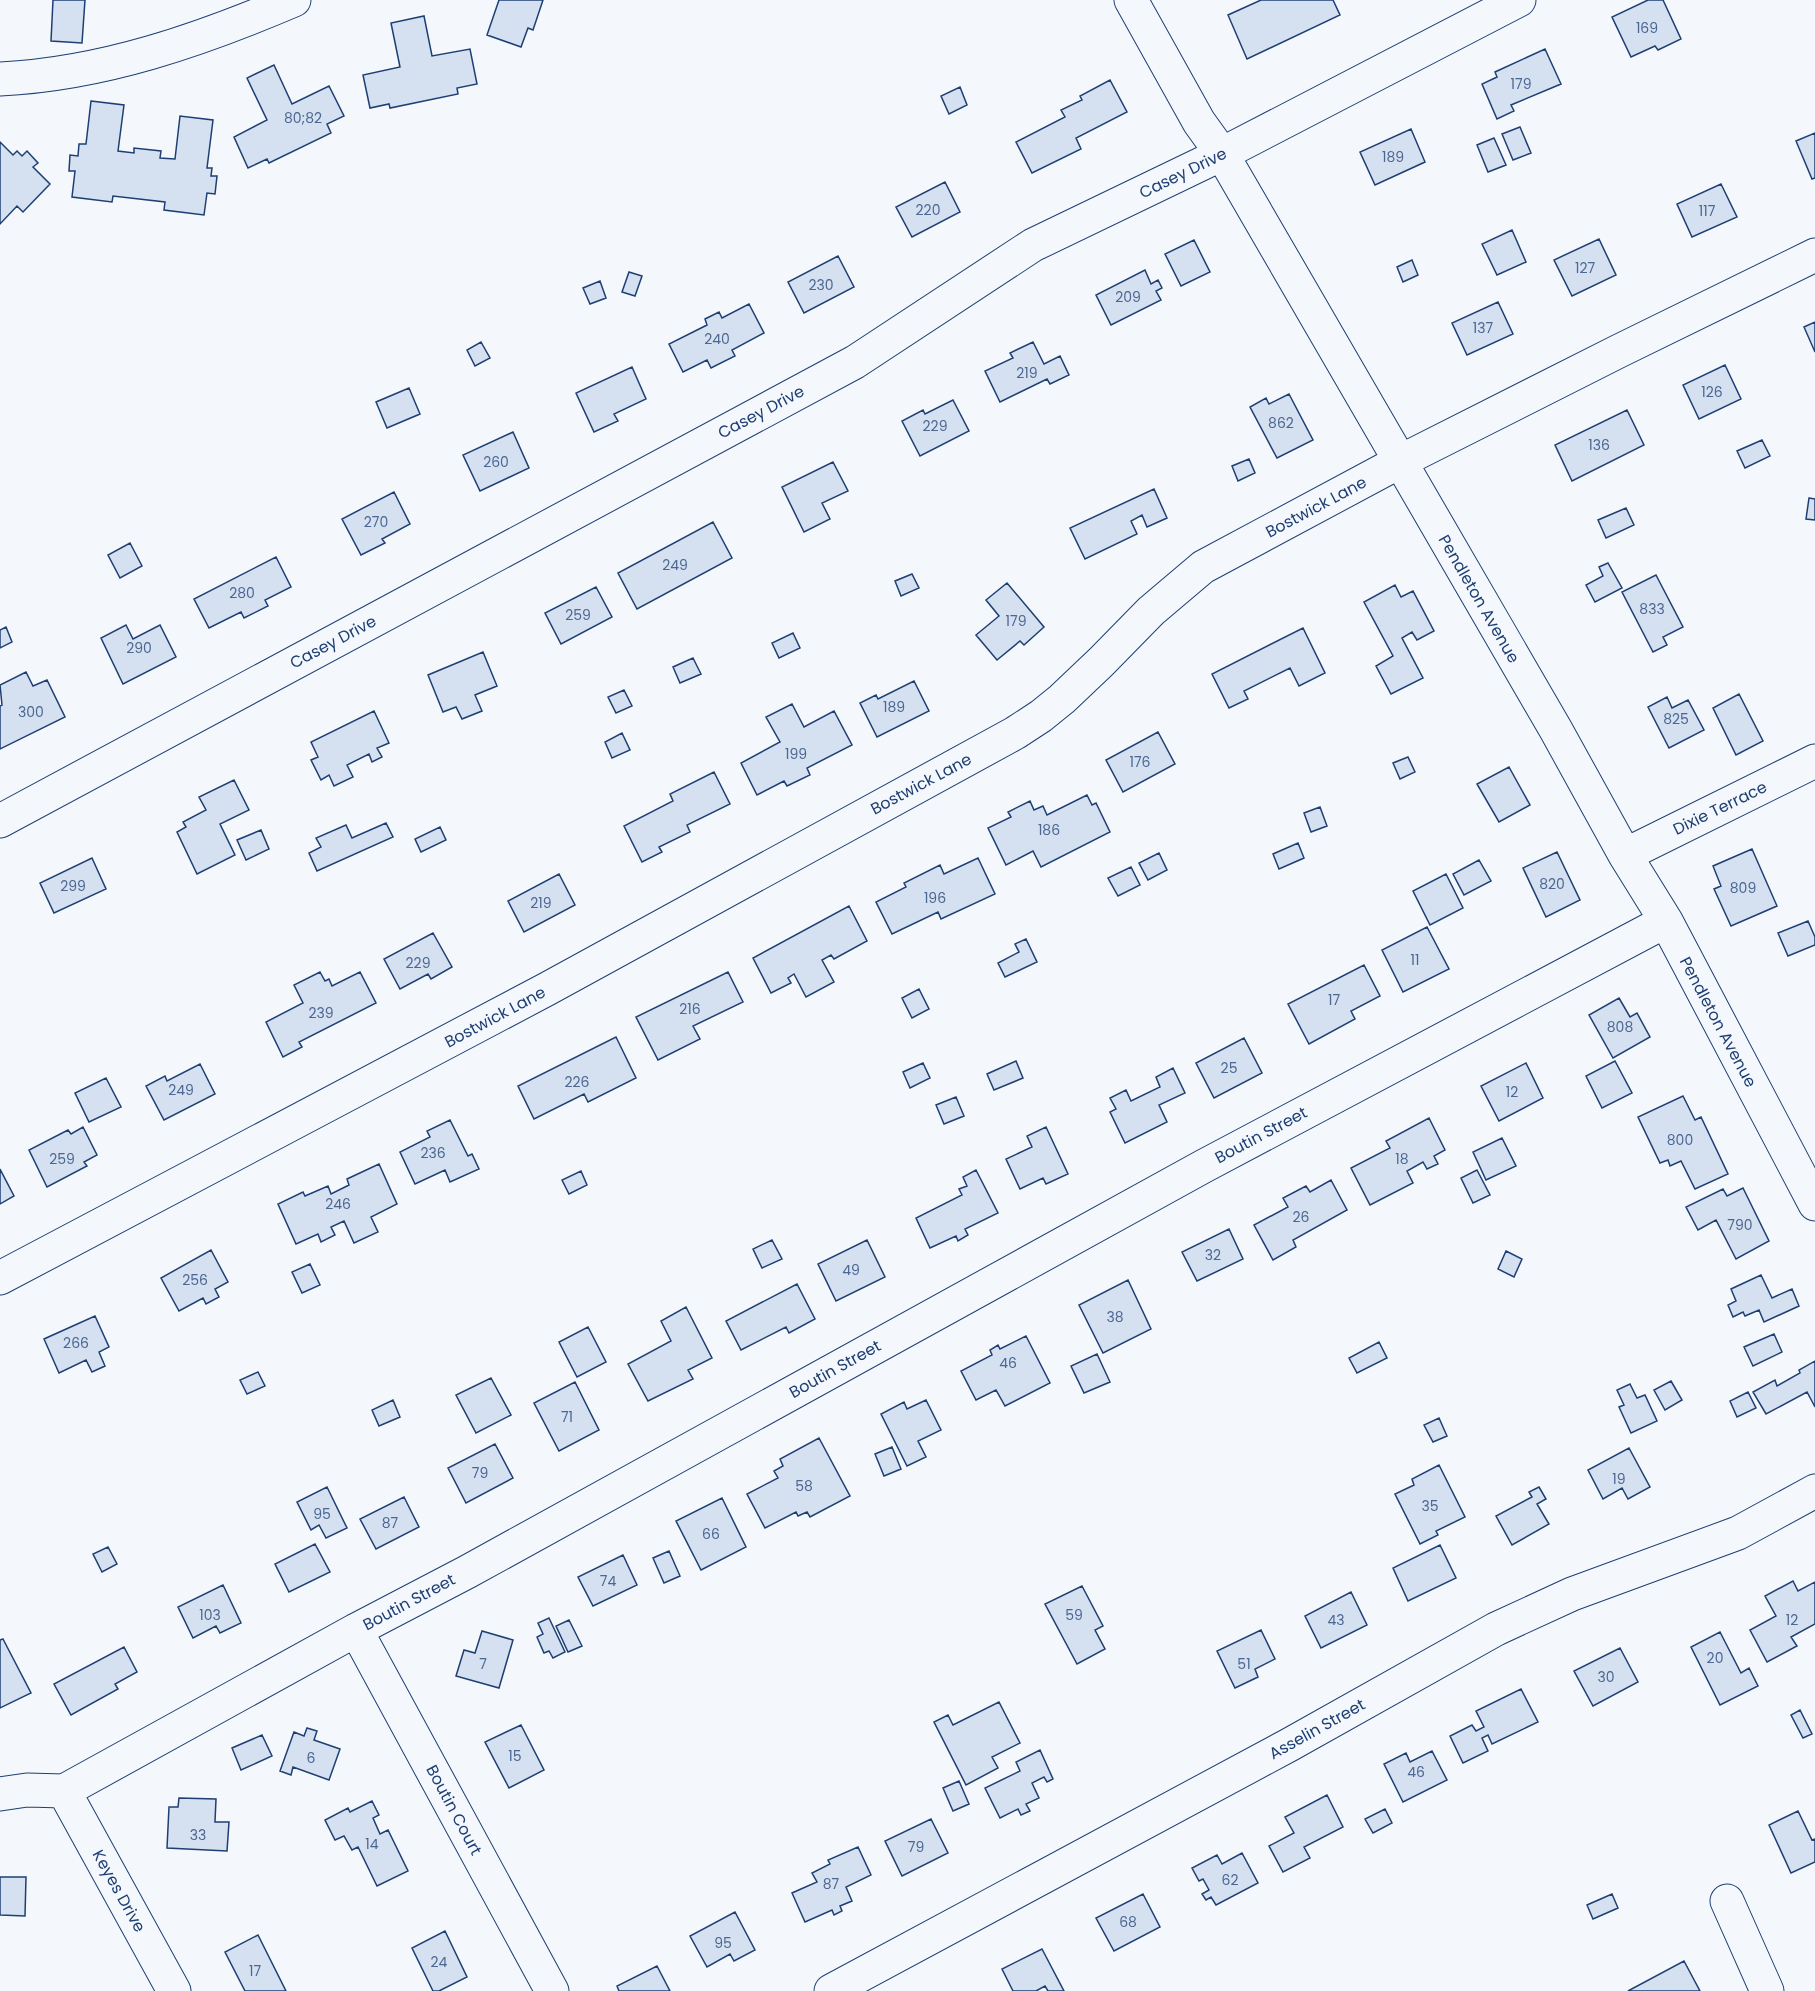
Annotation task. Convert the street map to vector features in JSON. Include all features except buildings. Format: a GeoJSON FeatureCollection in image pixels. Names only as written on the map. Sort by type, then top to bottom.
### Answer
{"type":"FeatureCollection","features":[{"type":"Feature","properties":{"kind":"street"},"geometry":{"type":"LineString","coordinates":[[0,79],[49,75],[121,61],[195,39],[294,0]]}},
{"type":"Feature","properties":{"kind":"street","name":"Pendleton Avenue"},"geometry":{"type":"LineString","coordinates":[[1131,0],[1198,122],[1222,154],[1805,1164],[1815,1204]]}},
{"type":"Feature","properties":{"kind":"street","name":"Casey Drive"},"geometry":{"type":"LineString","coordinates":[[0,821],[855,362],[1033,245],[1222,154],[1519,0]]}},
{"type":"Feature","properties":{"kind":"street","name":"Bostwick Lane"},"geometry":{"type":"LineString","coordinates":[[0,1278],[548,989],[1015,733],[1062,699],[1151,611],[1203,567],[1400,462],[1618,351],[1815,255]]}},
{"type":"Feature","properties":{"kind":"street","name":"Dixie Terrace"},"geometry":{"type":"LineString","coordinates":[[1625,855],[1815,761]]}},
{"type":"Feature","properties":{"kind":"street","name":"Boutin Street"},"geometry":{"type":"LineString","coordinates":[[0,1794],[64,1791],[1204,1166],[1666,921]]}},
{"type":"Feature","properties":{"kind":"street","name":"Asselin Street"},"geometry":{"type":"LineString","coordinates":[[831,1991],[1289,1745],[1496,1629],[1572,1594],[1738,1533],[1815,1491]]}},
{"type":"Feature","properties":{"kind":"street","name":"Boutin Court"},"geometry":{"type":"LineString","coordinates":[[356,1630],[552,1991]]}},
{"type":"Feature","properties":{"kind":"street","name":"Keyes Drive"},"geometry":{"type":"LineString","coordinates":[[64,1791],[174,1991]]}},
{"type":"Feature","properties":{"kind":"street"},"geometry":{"type":"LineString","coordinates":[[1727,1901],[1767,1991]]}}]}
